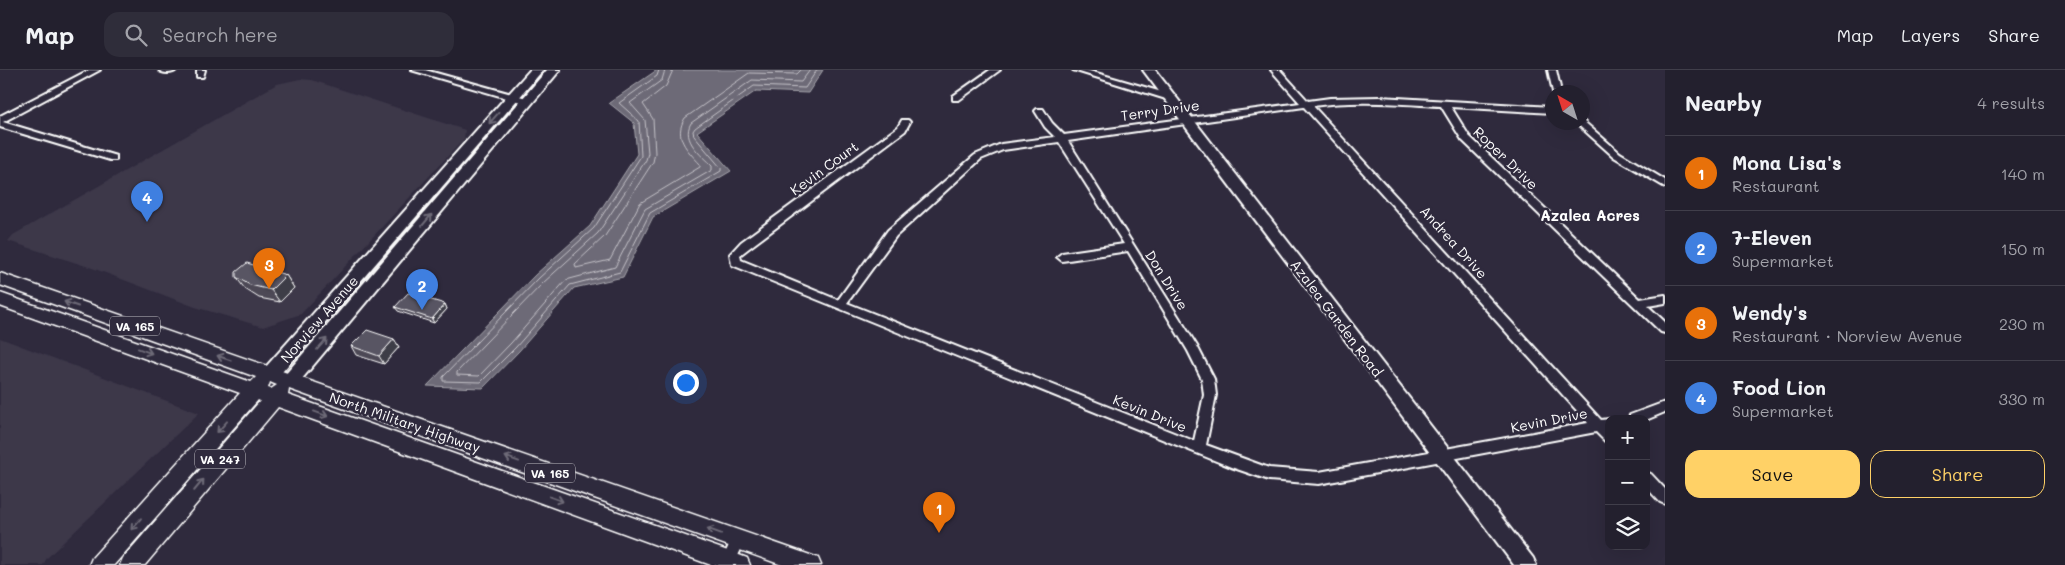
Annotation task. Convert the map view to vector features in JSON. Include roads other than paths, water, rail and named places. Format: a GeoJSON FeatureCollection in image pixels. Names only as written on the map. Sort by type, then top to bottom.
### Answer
{"type":"FeatureCollection","features":[{"type":"Feature","properties":{"kind":"main road","name":"Norview Avenue"},"geometry":{"type":"LineString","coordinates":[[131,565],[290,381],[520,99],[537,70]]}},
{"type":"Feature","properties":{"kind":"main road","name":"Norview Avenue"},"geometry":{"type":"LineString","coordinates":[[100,565],[255,390],[520,99],[554,70]]}},
{"type":"Feature","properties":{"kind":"main road","name":"Azalea Garden Road"},"geometry":{"type":"LineString","coordinates":[[1149,70],[1526,565]]}},
{"type":"Feature","properties":{"kind":"main road","name":"North Military Highway"},"geometry":{"type":"LineString","coordinates":[[0,279],[810,565]]}},
{"type":"Feature","properties":{"kind":"main road","name":"North Military Highway"},"geometry":{"type":"LineString","coordinates":[[0,299],[732,564]]}},
{"type":"Feature","properties":{"kind":"street"},"geometry":{"type":"LineString","coordinates":[[0,122],[96,70]]}},
{"type":"Feature","properties":{"kind":"street"},"geometry":{"type":"LineString","coordinates":[[163,70],[172,70]]}},
{"type":"Feature","properties":{"kind":"street"},"geometry":{"type":"LineString","coordinates":[[415,70],[520,99]]}},
{"type":"Feature","properties":{"kind":"street"},"geometry":{"type":"LineString","coordinates":[[956,98],[996,70]]}},
{"type":"Feature","properties":{"kind":"street"},"geometry":{"type":"LineString","coordinates":[[1077,70],[1169,97]]}},
{"type":"Feature","properties":{"kind":"street","name":"Andrea Drive"},"geometry":{"type":"LineString","coordinates":[[1274,70],[1604,425]]}},
{"type":"Feature","properties":{"kind":"street"},"geometry":{"type":"LineString","coordinates":[[1552,70],[1555,85]]}},
{"type":"Feature","properties":{"kind":"street","name":"Terry Drive"},"geometry":{"type":"LineString","coordinates":[[840,305],[892,233],[936,192],[978,157],[1001,147],[1188,120],[1356,100],[1545,110]]}},
{"type":"Feature","properties":{"kind":"street","name":"Roper Drive"},"geometry":{"type":"LineString","coordinates":[[1444,103],[1465,138],[1665,329]]}},
{"type":"Feature","properties":{"kind":"street","name":"Don Drive"},"geometry":{"type":"LineString","coordinates":[[1040,111],[1048,125],[1061,137],[1130,247],[1193,349],[1208,379],[1210,395],[1199,448]]}},
{"type":"Feature","properties":{"kind":"street"},"geometry":{"type":"LineString","coordinates":[[0,122],[113,158]]}},
{"type":"Feature","properties":{"kind":"street","name":"Kevin Court"},"geometry":{"type":"LineString","coordinates":[[757,235],[902,129],[905,122]]}},
{"type":"Feature","properties":{"kind":"street"},"geometry":{"type":"LineString","coordinates":[[1588,130],[1618,155],[1665,184]]}},
{"type":"Feature","properties":{"kind":"street","name":"Kevin Drive"},"geometry":{"type":"LineString","coordinates":[[757,235],[736,254],[736,262],[1199,448],[1269,474],[1294,478],[1319,478],[1604,425]]}},
{"type":"Feature","properties":{"kind":"street"},"geometry":{"type":"LineString","coordinates":[[1062,257],[1130,247]]}},
{"type":"Feature","properties":{"kind":"street"},"geometry":{"type":"LineString","coordinates":[[1639,303],[1665,299]]}},
{"type":"Feature","properties":{"kind":"street"},"geometry":{"type":"LineString","coordinates":[[1644,415],[1665,407]]}},
{"type":"Feature","properties":{"kind":"street"},"geometry":{"type":"LineString","coordinates":[[1650,482],[1665,498]]}},
{"type":"Feature","properties":{"kind":"street"},"geometry":{"type":"LineString","coordinates":[[732,564],[738,540]]}},
{"type":"Feature","properties":{"kind":"water"},"geometry":{"type":"Polygon","coordinates":[[[657,70],[823,70],[808,93],[756,91],[697,132],[731,171],[653,217],[623,277],[574,288],[519,351],[483,388],[427,386],[535,275],[590,226],[637,154],[634,123],[609,103],[657,70]]]}},
{"type":"Feature","properties":{"kind":"place","name":"Food Lion"},"geometry":{"type":"Point","coordinates":[147,222]}},
{"type":"Feature","properties":{"kind":"place","name":"Wendy's"},"geometry":{"type":"Point","coordinates":[269,289]}},
{"type":"Feature","properties":{"kind":"place","name":"7-Eleven"},"geometry":{"type":"Point","coordinates":[422,310]}},
{"type":"Feature","properties":{"kind":"place","name":"Mona Lisa's"},"geometry":{"type":"Point","coordinates":[939,533]}},
{"type":"Feature","properties":{"kind":"district","name":"Azalea Acres"},"geometry":{"type":"Point","coordinates":[1590,215]}}]}
